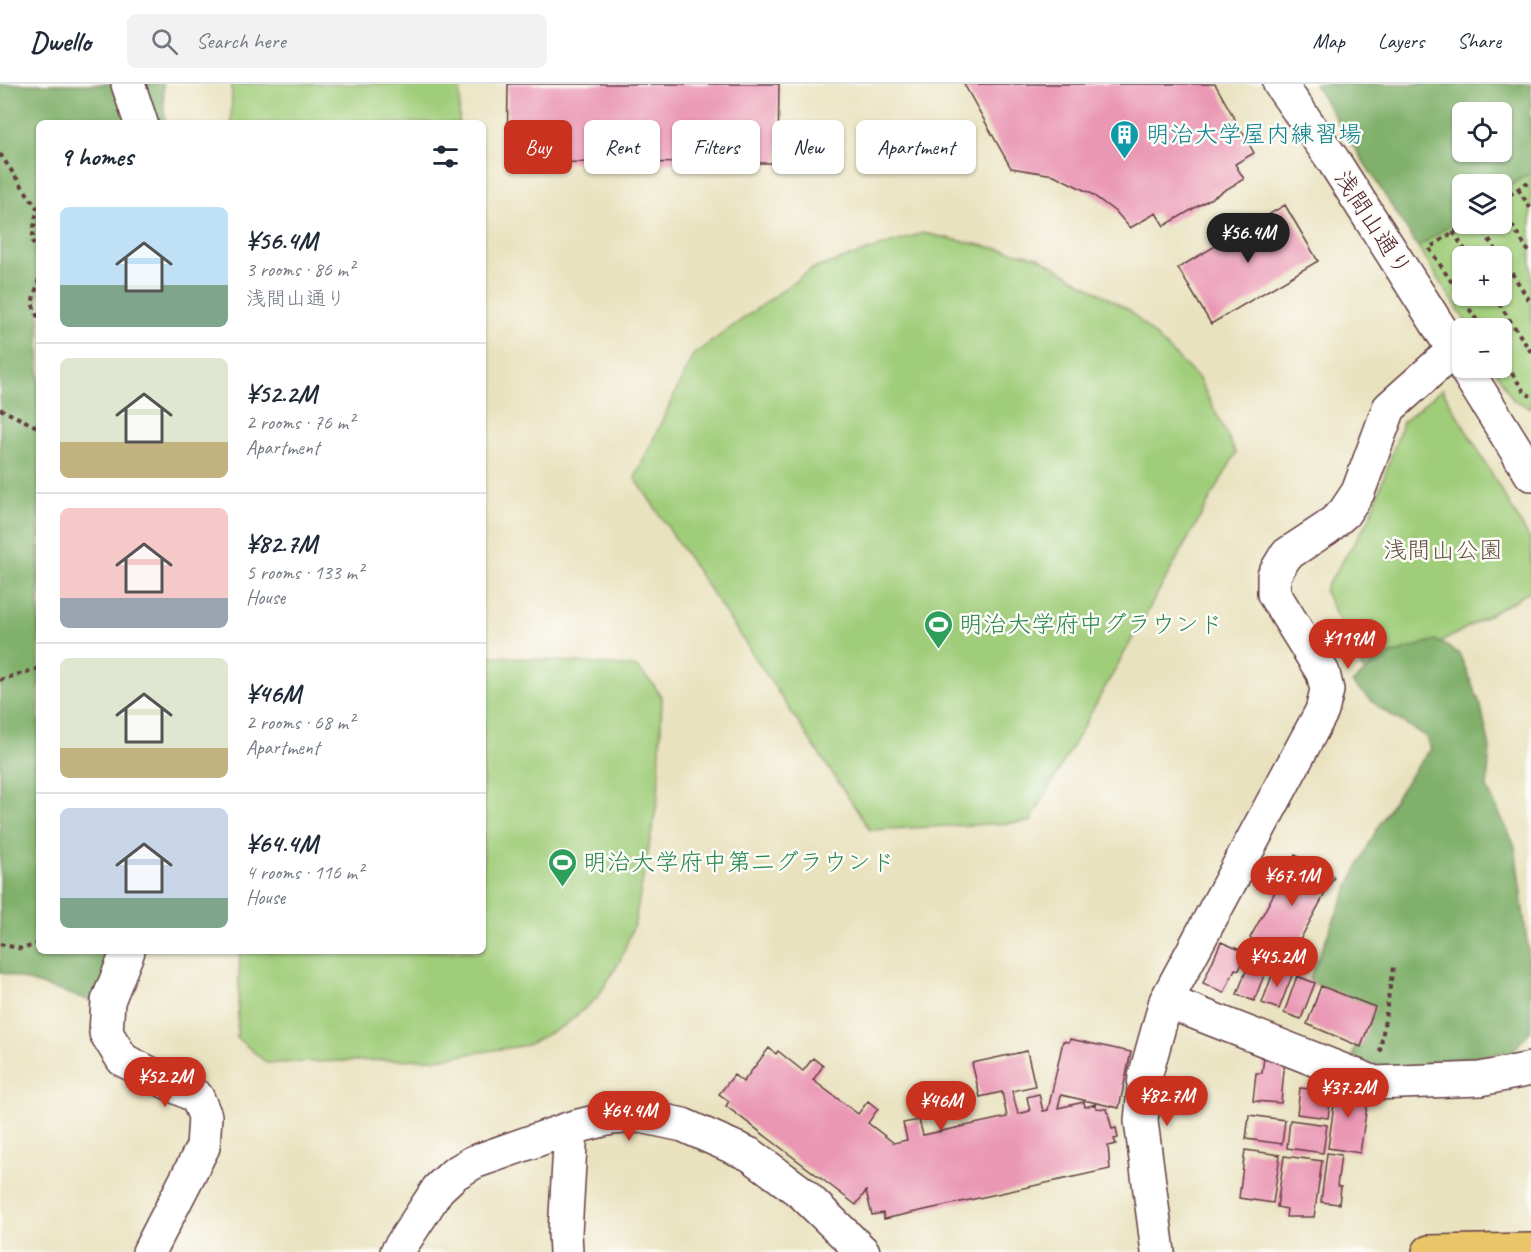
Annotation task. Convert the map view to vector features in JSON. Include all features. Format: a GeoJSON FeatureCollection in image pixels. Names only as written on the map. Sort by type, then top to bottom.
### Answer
{"type":"FeatureCollection","features":[{"type":"Feature","properties":{"kind":"main road"},"geometry":{"type":"LineString","coordinates":[[1429,1252],[1531,1250]]}},
{"type":"Feature","properties":{"kind":"street"},"geometry":{"type":"LineString","coordinates":[[128,84],[140,120]]}},
{"type":"Feature","properties":{"kind":"street","name":"浅間山通り"},"geometry":{"type":"LineString","coordinates":[[1280,84],[1333,160],[1452,346]]}},
{"type":"Feature","properties":{"kind":"street"},"geometry":{"type":"LineString","coordinates":[[1158,1252],[1141,1121],[1145,1077],[1166,1001],[1317,720],[1327,690],[1323,673],[1274,594],[1274,575],[1286,555],[1327,528],[1344,513],[1358,492],[1389,408],[1452,366]]}},
{"type":"Feature","properties":{"kind":"street","name":"浅間山通り"},"geometry":{"type":"LineString","coordinates":[[1475,378],[1520,436],[1531,474]]}},
{"type":"Feature","properties":{"kind":"street"},"geometry":{"type":"LineString","coordinates":[[127,954],[108,1001],[106,1034],[123,1060],[197,1097],[205,1116],[203,1147],[149,1252]]}},
{"type":"Feature","properties":{"kind":"street"},"geometry":{"type":"LineString","coordinates":[[1166,1001],[1375,1083],[1480,1079],[1531,1069]]}},
{"type":"Feature","properties":{"kind":"street"},"geometry":{"type":"LineString","coordinates":[[397,1252],[438,1189],[454,1174],[474,1162],[571,1128],[611,1118],[641,1116],[683,1125],[752,1155],[802,1193],[864,1252]]}},
{"type":"Feature","properties":{"kind":"street"},"geometry":{"type":"LineString","coordinates":[[566,1252],[571,1128]]}},
{"type":"Feature","properties":{"kind":"path"},"geometry":{"type":"LineString","coordinates":[[0,154],[36,207]]}},
{"type":"Feature","properties":{"kind":"path"},"geometry":{"type":"LineString","coordinates":[[1512,193],[1531,180]]}},
{"type":"Feature","properties":{"kind":"path"},"geometry":{"type":"LineString","coordinates":[[1518,189],[1531,209]]}},
{"type":"Feature","properties":{"kind":"path"},"geometry":{"type":"LineString","coordinates":[[36,215],[32,241],[36,250]]}},
{"type":"Feature","properties":{"kind":"path"},"geometry":{"type":"LineString","coordinates":[[1512,226],[1531,255]]}},
{"type":"Feature","properties":{"kind":"path"},"geometry":{"type":"LineString","coordinates":[[1452,233],[1429,248],[1475,318]]}},
{"type":"Feature","properties":{"kind":"path"},"geometry":{"type":"LineString","coordinates":[[1512,274],[1531,303]]}},
{"type":"Feature","properties":{"kind":"path"},"geometry":{"type":"LineString","coordinates":[[36,289],[32,303],[36,313]]}},
{"type":"Feature","properties":{"kind":"path"},"geometry":{"type":"LineString","coordinates":[[1501,306],[1531,352]]}},
{"type":"Feature","properties":{"kind":"path"},"geometry":{"type":"LineString","coordinates":[[1512,374],[1524,393],[1531,396]]}},
{"type":"Feature","properties":{"kind":"path"},"geometry":{"type":"LineString","coordinates":[[0,409],[36,427]]}},
{"type":"Feature","properties":{"kind":"path"},"geometry":{"type":"LineString","coordinates":[[0,680],[36,669]]}},
{"type":"Feature","properties":{"kind":"path"},"geometry":{"type":"LineString","coordinates":[[0,944],[22,949],[36,944]]}},
{"type":"Feature","properties":{"kind":"path"},"geometry":{"type":"LineString","coordinates":[[1375,1083],[1393,967]]}},
{"type":"Feature","properties":{"kind":"green space"},"geometry":{"type":"Polygon","coordinates":[[[0,84],[163,84],[165,120],[36,120],[36,954],[142,954],[120,1010],[0,972],[0,84]]]}},
{"type":"Feature","properties":{"kind":"green space"},"geometry":{"type":"Polygon","coordinates":[[[232,84],[460,84],[459,120],[231,120],[232,84]]]}},
{"type":"Feature","properties":{"kind":"green space"},"geometry":{"type":"Polygon","coordinates":[[[1314,84],[1531,84],[1531,408],[1513,400],[1500,378],[1512,378],[1512,318],[1464,318],[1456,306],[1512,306],[1512,246],[1452,246],[1452,300],[1314,84]]]}},
{"type":"Feature","properties":{"kind":"green space"},"geometry":{"type":"Polygon","coordinates":[[[1314,84],[1531,84],[1531,172],[1512,184],[1512,174],[1452,174],[1452,224],[1418,247],[1314,84]]]}},
{"type":"Feature","properties":{"kind":"green space","name":"明治大学府中グラウンド"},"geometry":{"type":"Polygon","coordinates":[[[923,233],[1038,257],[1129,310],[1199,379],[1236,453],[1030,822],[870,830],[635,478],[693,355],[812,269],[923,233]]]}},
{"type":"Feature","properties":{"kind":"green space","name":"浅間山公園"},"geometry":{"type":"Polygon","coordinates":[[[1442,389],[1531,541],[1531,591],[1370,683],[1324,590],[1369,520],[1403,422],[1442,389]]]}},
{"type":"Feature","properties":{"kind":"green space"},"geometry":{"type":"Polygon","coordinates":[[[1435,640],[1459,653],[1481,706],[1490,748],[1487,788],[1515,846],[1531,974],[1531,1030],[1513,1051],[1426,1063],[1401,1071],[1352,1059],[1363,1012],[1309,980],[1347,890],[1376,831],[1411,775],[1431,749],[1425,736],[1381,709],[1352,683],[1383,657],[1435,640]]]}},
{"type":"Feature","properties":{"kind":"green space","name":"明治大学府中第二グラウンド"},"geometry":{"type":"Polygon","coordinates":[[[486,655],[636,667],[653,684],[662,698],[658,798],[635,922],[620,961],[598,997],[565,1025],[527,1045],[436,1059],[267,1063],[237,1038],[240,954],[486,954],[486,655]]]}},
{"type":"Feature","properties":{"kind":"building"},"geometry":{"type":"Polygon","coordinates":[[[508,84],[779,84],[779,120],[772,120],[772,163],[760,163],[760,120],[672,120],[672,163],[660,163],[660,120],[584,120],[584,162],[572,162],[572,120],[508,120],[508,84]]]}},
{"type":"Feature","properties":{"kind":"building","name":"明治大学屋内練習場"},"geometry":{"type":"Polygon","coordinates":[[[964,84],[1215,84],[1254,153],[1235,164],[1244,179],[1164,226],[1156,213],[1130,228],[1117,213],[1090,193],[1054,175],[1011,168],[964,84]]]}},
{"type":"Feature","properties":{"kind":"building"},"geometry":{"type":"Polygon","coordinates":[[[1285,205],[1318,261],[1211,324],[1178,268],[1285,205]]]}},
{"type":"Feature","properties":{"kind":"building"},"geometry":{"type":"Polygon","coordinates":[[[1295,855],[1334,877],[1290,958],[1250,938],[1295,855]]]}},
{"type":"Feature","properties":{"kind":"building"},"geometry":{"type":"Polygon","coordinates":[[[1221,942],[1247,953],[1239,970],[1235,969],[1224,993],[1203,983],[1221,942]]]}},
{"type":"Feature","properties":{"kind":"building"},"geometry":{"type":"Polygon","coordinates":[[[1251,958],[1268,965],[1254,1001],[1237,994],[1251,958]]]}},
{"type":"Feature","properties":{"kind":"building"},"geometry":{"type":"Polygon","coordinates":[[[1275,967],[1293,973],[1279,1009],[1262,1003],[1275,967]]]}},
{"type":"Feature","properties":{"kind":"building"},"geometry":{"type":"Polygon","coordinates":[[[1297,976],[1315,983],[1301,1019],[1284,1013],[1297,976]]]}},
{"type":"Feature","properties":{"kind":"building"},"geometry":{"type":"Polygon","coordinates":[[[1321,986],[1375,1007],[1361,1047],[1307,1024],[1321,986]]]}},
{"type":"Feature","properties":{"kind":"building"},"geometry":{"type":"Polygon","coordinates":[[[1070,1039],[1131,1052],[1119,1108],[1061,1095],[1058,1108],[1084,1102],[1085,1107],[1096,1104],[1096,1108],[1107,1109],[1112,1129],[1116,1128],[1118,1138],[1114,1139],[1116,1144],[1108,1146],[1110,1169],[884,1219],[883,1213],[872,1215],[866,1191],[856,1205],[726,1106],[729,1101],[719,1094],[734,1075],[743,1082],[769,1048],[776,1054],[778,1051],[803,1071],[813,1058],[823,1066],[813,1080],[858,1114],[868,1101],[878,1109],[868,1123],[894,1143],[907,1140],[903,1123],[919,1120],[923,1135],[1007,1117],[1002,1092],[980,1097],[972,1063],[1027,1051],[1035,1086],[1012,1091],[1018,1114],[1030,1111],[1027,1097],[1039,1094],[1043,1111],[1048,1110],[1063,1041],[1069,1042],[1070,1039]]]}},
{"type":"Feature","properties":{"kind":"building"},"geometry":{"type":"Polygon","coordinates":[[[1264,1057],[1285,1059],[1281,1103],[1253,1101],[1256,1073],[1262,1073],[1264,1057]]]}},
{"type":"Feature","properties":{"kind":"building"},"geometry":{"type":"Polygon","coordinates":[[[1312,1076],[1333,1079],[1328,1118],[1297,1114],[1300,1088],[1310,1089],[1312,1076]]]}},
{"type":"Feature","properties":{"kind":"building"},"geometry":{"type":"Polygon","coordinates":[[[1337,1083],[1369,1092],[1360,1153],[1328,1148],[1337,1083]]]}},
{"type":"Feature","properties":{"kind":"building"},"geometry":{"type":"Polygon","coordinates":[[[1249,1115],[1285,1120],[1282,1144],[1246,1139],[1249,1115]]]}},
{"type":"Feature","properties":{"kind":"building"},"geometry":{"type":"Polygon","coordinates":[[[1290,1120],[1327,1125],[1323,1153],[1287,1148],[1290,1120]]]}},
{"type":"Feature","properties":{"kind":"building"},"geometry":{"type":"Polygon","coordinates":[[[1245,1150],[1280,1155],[1273,1203],[1239,1198],[1245,1150]]]}},
{"type":"Feature","properties":{"kind":"building"},"geometry":{"type":"Polygon","coordinates":[[[1327,1153],[1341,1155],[1337,1186],[1341,1187],[1339,1204],[1321,1202],[1327,1153]]]}},
{"type":"Feature","properties":{"kind":"building"},"geometry":{"type":"Polygon","coordinates":[[[1284,1156],[1322,1161],[1314,1217],[1286,1217],[1287,1209],[1277,1207],[1284,1156]]]}},
{"type":"Feature","properties":{"kind":"place","name":"明治大学屋内練習場"},"geometry":{"type":"Point","coordinates":[1125,160]}},
{"type":"Feature","properties":{"kind":"place","name":"明治大学府中グラウンド"},"geometry":{"type":"Point","coordinates":[938,650]}},
{"type":"Feature","properties":{"kind":"place","name":"明治大学府中第二グラウンド"},"geometry":{"type":"Point","coordinates":[562,888]}}]}
